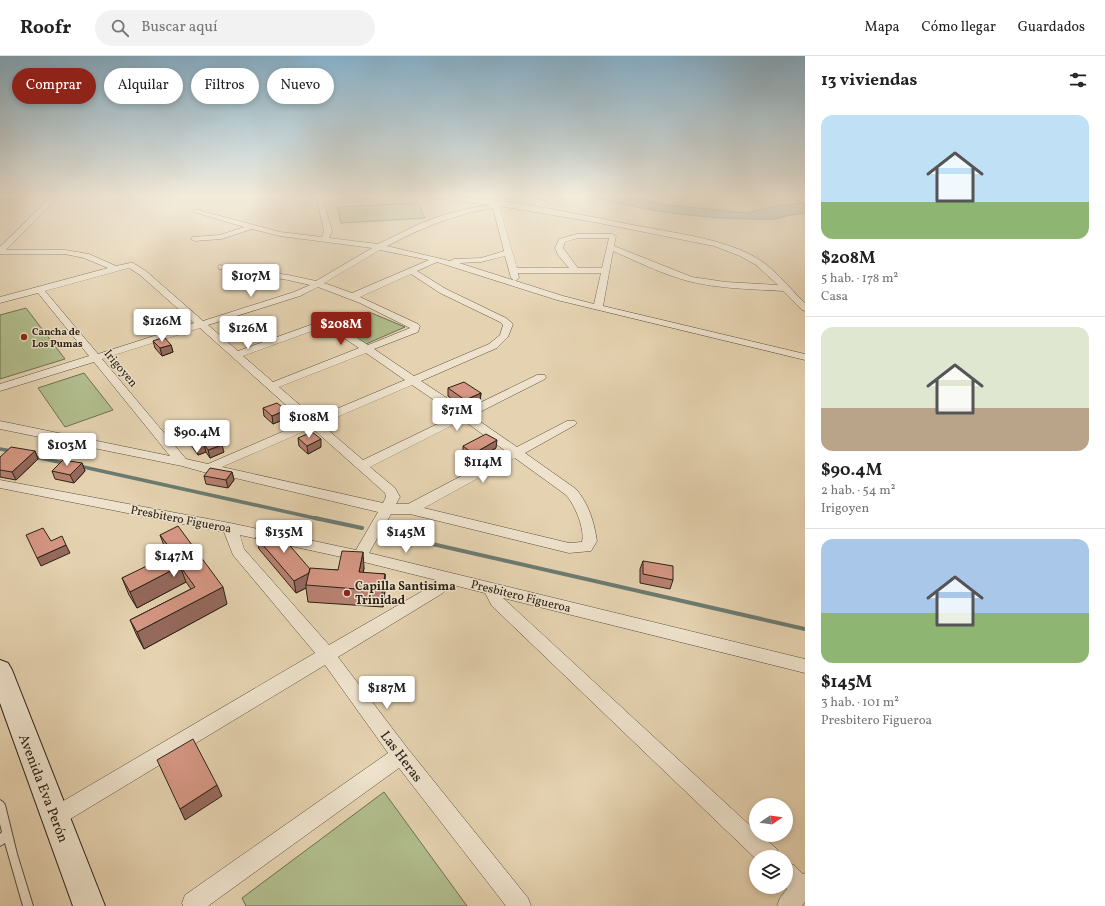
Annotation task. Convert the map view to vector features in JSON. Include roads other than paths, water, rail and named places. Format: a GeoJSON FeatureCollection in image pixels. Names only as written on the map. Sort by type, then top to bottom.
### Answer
{"type":"FeatureCollection","features":[{"type":"Feature","properties":{"kind":"main road","name":"Avenida Eva Perón"},"geometry":{"type":"LineString","coordinates":[[0,670],[89,906]]}},
{"type":"Feature","properties":{"kind":"street"},"geometry":{"type":"LineString","coordinates":[[1,250],[16,236]]}},
{"type":"Feature","properties":{"kind":"street"},"geometry":{"type":"LineString","coordinates":[[195,239],[225,236]]}},
{"type":"Feature","properties":{"kind":"street"},"geometry":{"type":"LineString","coordinates":[[295,236],[381,247],[440,260],[598,308],[805,357]]}},
{"type":"Feature","properties":{"kind":"street"},"geometry":{"type":"LineString","coordinates":[[0,388],[297,294],[403,236]]}},
{"type":"Feature","properties":{"kind":"street"},"geometry":{"type":"LineString","coordinates":[[505,236],[516,284]]}},
{"type":"Feature","properties":{"kind":"street"},"geometry":{"type":"LineString","coordinates":[[575,270],[560,253],[559,248],[562,241],[577,236],[612,236],[598,308]]}},
{"type":"Feature","properties":{"kind":"street"},"geometry":{"type":"LineString","coordinates":[[676,236],[704,241],[734,251],[760,264],[805,308]]}},
{"type":"Feature","properties":{"kind":"street"},"geometry":{"type":"LineString","coordinates":[[610,247],[694,280],[712,283],[785,288]]}},
{"type":"Feature","properties":{"kind":"street"},"geometry":{"type":"LineString","coordinates":[[1,250],[65,252],[86,256],[116,269]]}},
{"type":"Feature","properties":{"kind":"street"},"geometry":{"type":"LineString","coordinates":[[354,296],[440,260],[481,260],[509,252]]}},
{"type":"Feature","properties":{"kind":"street"},"geometry":{"type":"LineString","coordinates":[[0,300],[130,265],[143,273],[363,465],[390,491],[393,498],[388,509],[360,556]]}},
{"type":"Feature","properties":{"kind":"street"},"geometry":{"type":"LineString","coordinates":[[222,267],[274,274],[317,284],[354,296],[415,326],[415,330],[272,386]]}},
{"type":"Feature","properties":{"kind":"street"},"geometry":{"type":"LineString","coordinates":[[513,271],[606,270]]}},
{"type":"Feature","properties":{"kind":"street"},"geometry":{"type":"LineString","coordinates":[[207,469],[501,342],[508,328],[508,324],[503,320],[443,291],[412,271]]}},
{"type":"Feature","properties":{"kind":"street","name":"Irigoyen"},"geometry":{"type":"LineString","coordinates":[[40,290],[182,462]]}},
{"type":"Feature","properties":{"kind":"street"},"geometry":{"type":"LineString","coordinates":[[0,425],[182,462],[207,469],[388,509],[410,509],[569,548],[586,547],[590,541],[582,507],[577,498],[571,492],[464,415],[327,322],[236,355]]}},
{"type":"Feature","properties":{"kind":"street"},"geometry":{"type":"LineString","coordinates":[[363,465],[541,377]]}},
{"type":"Feature","properties":{"kind":"street"},"geometry":{"type":"LineString","coordinates":[[410,509],[571,423]]}},
{"type":"Feature","properties":{"kind":"street","name":"Presbitero Figueroa"},"geometry":{"type":"LineString","coordinates":[[0,484],[230,528],[360,556],[805,666]]}},
{"type":"Feature","properties":{"kind":"street","name":"Las Heras"},"geometry":{"type":"LineString","coordinates":[[230,528],[238,550],[327,655],[401,755],[520,906]]}},
{"type":"Feature","properties":{"kind":"street"},"geometry":{"type":"LineString","coordinates":[[56,817],[438,589],[446,577]]}},
{"type":"Feature","properties":{"kind":"street"},"geometry":{"type":"LineString","coordinates":[[491,589],[498,602],[762,850]]}},
{"type":"Feature","properties":{"kind":"street"},"geometry":{"type":"LineString","coordinates":[[787,662],[805,675]]}},
{"type":"Feature","properties":{"kind":"street"},"geometry":{"type":"LineString","coordinates":[[193,903],[401,755]]}},
{"type":"Feature","properties":{"kind":"street"},"geometry":{"type":"LineString","coordinates":[[788,906],[804,887],[793,878]]}},
{"type":"Feature","properties":{"kind":"lane"},"geometry":{"type":"LineString","coordinates":[[0,805],[3,837],[28,906]]}},
{"type":"Feature","properties":{"kind":"waterway"},"geometry":{"type":"LineString","coordinates":[[0,449],[11,451]]}},
{"type":"Feature","properties":{"kind":"waterway"},"geometry":{"type":"LineString","coordinates":[[35,457],[64,463]]}},
{"type":"Feature","properties":{"kind":"waterway"},"geometry":{"type":"LineString","coordinates":[[79,466],[319,519]]}},
{"type":"Feature","properties":{"kind":"waterway"},"geometry":{"type":"LineString","coordinates":[[315,518],[362,528]]}},
{"type":"Feature","properties":{"kind":"waterway"},"geometry":{"type":"LineString","coordinates":[[384,533],[805,629]]}},
{"type":"Feature","properties":{"kind":"place","name":"Cancha de Los Pumas"},"geometry":{"type":"Point","coordinates":[24,337]}},
{"type":"Feature","properties":{"kind":"place","name":"Capilla Santisima Trinidad"},"geometry":{"type":"Point","coordinates":[347,593]}}]}
